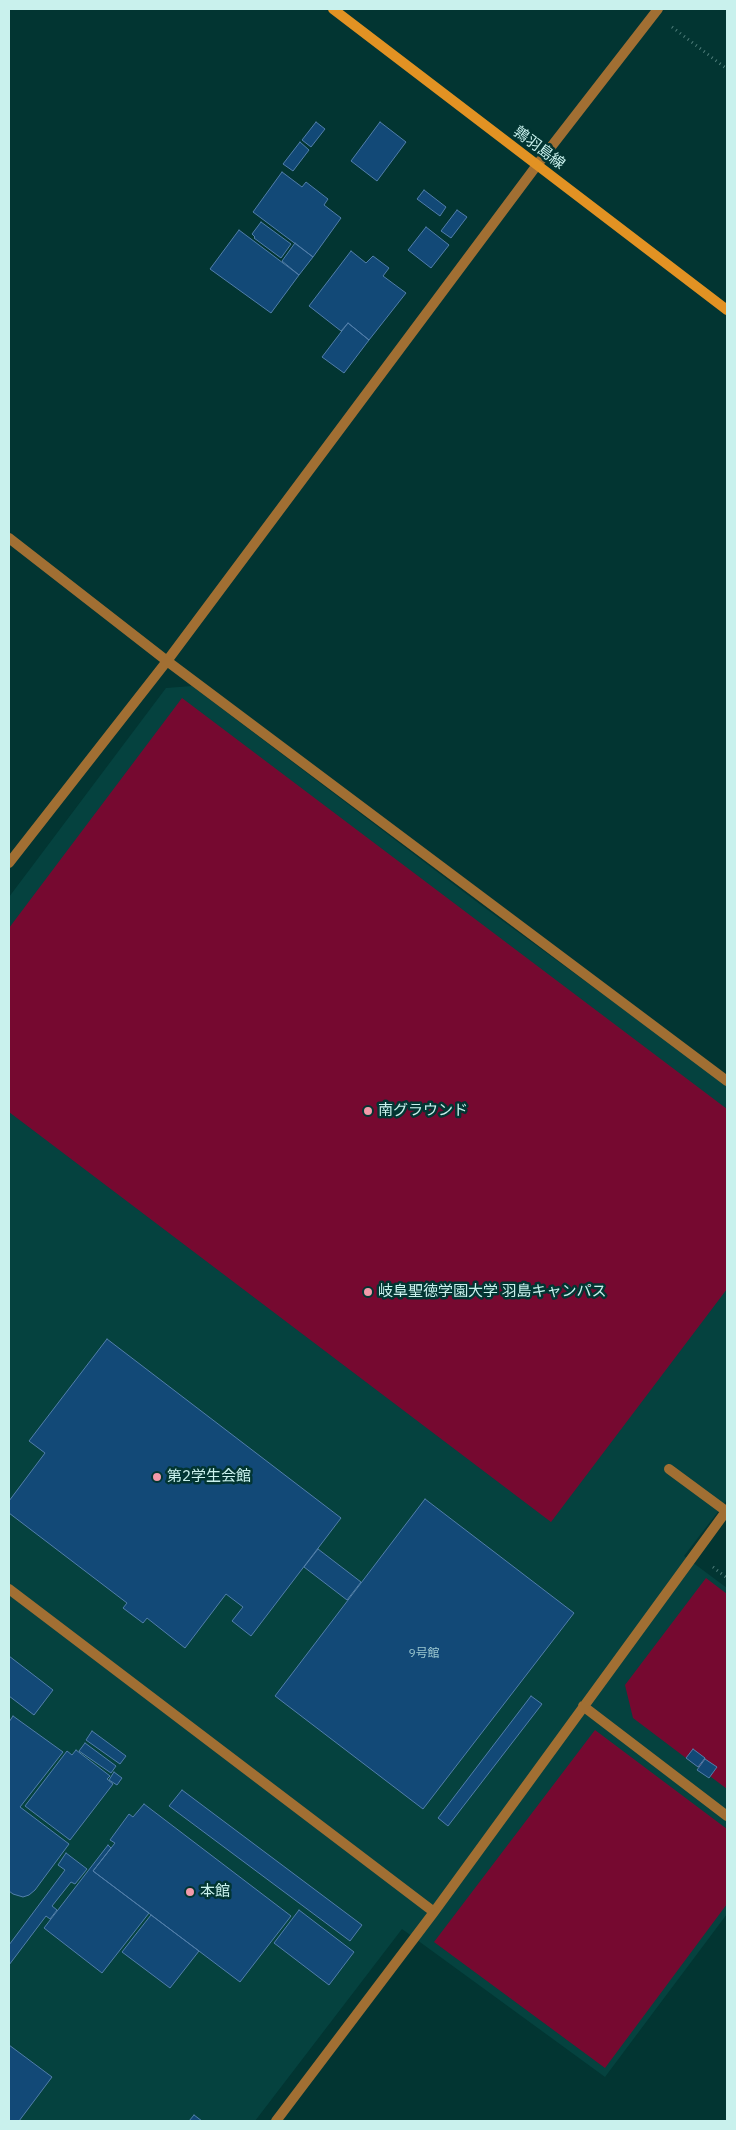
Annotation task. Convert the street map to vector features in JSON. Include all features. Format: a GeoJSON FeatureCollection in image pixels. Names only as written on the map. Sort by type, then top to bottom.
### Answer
{"type":"FeatureCollection","features":[{"type":"Feature","properties":{"kind":"main road","name":"鶉羽島線"},"geometry":{"type":"LineString","coordinates":[[333,9],[727,310]]}},
{"type":"Feature","properties":{"kind":"street"},"geometry":{"type":"LineString","coordinates":[[9,863],[168,661],[537,165],[656,11]]}},
{"type":"Feature","properties":{"kind":"street"},"geometry":{"type":"LineString","coordinates":[[9,538],[168,661],[727,1081]]}},
{"type":"Feature","properties":{"kind":"street"},"geometry":{"type":"LineString","coordinates":[[276,2121],[434,1912],[727,1511],[669,1469]]}},
{"type":"Feature","properties":{"kind":"street"},"geometry":{"type":"LineString","coordinates":[[9,1589],[434,1912]]}},
{"type":"Feature","properties":{"kind":"street"},"geometry":{"type":"LineString","coordinates":[[583,1706],[727,1816]]}},
{"type":"Feature","properties":{"kind":"path"},"geometry":{"type":"LineString","coordinates":[[656,11],[727,69]]}},
{"type":"Feature","properties":{"kind":"shaded area","name":"岐阜聖徳学園大学 羽島キャンパス"},"geometry":{"type":"Polygon","coordinates":[[[192,686],[481,905],[727,1085],[727,1500],[684,1556],[727,1588],[727,1914],[605,2077],[402,1929],[255,2121],[9,2121],[9,897],[166,688],[192,686]]]}},
{"type":"Feature","properties":{"kind":"shaded area","name":"南グラウンド"},"geometry":{"type":"Polygon","coordinates":[[[182,698],[727,1109],[727,1289],[551,1522],[9,1112],[9,928],[182,698]]]}},
{"type":"Feature","properties":{"kind":"shaded area"},"geometry":{"type":"Polygon","coordinates":[[[706,1578],[727,1594],[727,1789],[633,1718],[625,1685],[706,1578]]]}},
{"type":"Feature","properties":{"kind":"shaded area"},"geometry":{"type":"Polygon","coordinates":[[[595,1730],[727,1829],[727,1904],[605,2068],[434,1942],[595,1730]]]}},
{"type":"Feature","properties":{"kind":"building"},"geometry":{"type":"Polygon","coordinates":[[[316,122],[325,129],[311,147],[302,140],[316,122]]]}},
{"type":"Feature","properties":{"kind":"building"},"geometry":{"type":"Polygon","coordinates":[[[380,122],[406,142],[377,181],[351,161],[380,122]]]}},
{"type":"Feature","properties":{"kind":"building"},"geometry":{"type":"Polygon","coordinates":[[[300,142],[309,150],[293,171],[283,164],[300,142]]]}},
{"type":"Feature","properties":{"kind":"building"},"geometry":{"type":"Polygon","coordinates":[[[282,172],[302,187],[306,182],[328,199],[324,205],[341,218],[313,257],[253,212],[282,172]]]}},
{"type":"Feature","properties":{"kind":"building"},"geometry":{"type":"Polygon","coordinates":[[[424,190],[446,207],[440,216],[417,199],[424,190]]]}},
{"type":"Feature","properties":{"kind":"building"},"geometry":{"type":"Polygon","coordinates":[[[457,210],[467,217],[451,238],[441,231],[457,210]]]}},
{"type":"Feature","properties":{"kind":"building"},"geometry":{"type":"Polygon","coordinates":[[[261,222],[291,244],[281,258],[254,238],[252,234],[261,222]]]}},
{"type":"Feature","properties":{"kind":"building"},"geometry":{"type":"Polygon","coordinates":[[[426,227],[449,245],[431,268],[408,250],[426,227]]]}},
{"type":"Feature","properties":{"kind":"building"},"geometry":{"type":"Polygon","coordinates":[[[239,230],[299,275],[271,313],[210,269],[239,230]]]}},
{"type":"Feature","properties":{"kind":"building"},"geometry":{"type":"Polygon","coordinates":[[[295,243],[313,257],[299,275],[282,261],[295,243]]]}},
{"type":"Feature","properties":{"kind":"building"},"geometry":{"type":"Polygon","coordinates":[[[351,251],[366,263],[373,256],[389,268],[383,276],[406,293],[369,340],[348,323],[341,331],[309,306],[351,251]]]}},
{"type":"Feature","properties":{"kind":"building"},"geometry":{"type":"Polygon","coordinates":[[[348,323],[369,340],[344,373],[322,357],[348,323]]]}},
{"type":"Feature","properties":{"kind":"building","name":"第2学生会館"},"geometry":{"type":"Polygon","coordinates":[[[107,1339],[341,1518],[251,1636],[232,1621],[243,1607],[226,1594],[185,1648],[147,1618],[143,1623],[123,1608],[127,1603],[9,1513],[9,1501],[45,1453],[29,1441],[107,1339]]]}},
{"type":"Feature","properties":{"kind":"building"},"geometry":{"type":"Polygon","coordinates":[[[425,1499],[574,1613],[423,1809],[275,1696],[425,1499]]]}},
{"type":"Feature","properties":{"kind":"building"},"geometry":{"type":"Polygon","coordinates":[[[318,1549],[361,1582],[347,1600],[304,1567],[318,1549]]]}},
{"type":"Feature","properties":{"kind":"building"},"geometry":{"type":"Polygon","coordinates":[[[9,1656],[53,1690],[34,1715],[9,1696],[9,1656]]]}},
{"type":"Feature","properties":{"kind":"building"},"geometry":{"type":"Polygon","coordinates":[[[531,1696],[542,1704],[448,1826],[438,1818],[531,1696]]]}},
{"type":"Feature","properties":{"kind":"building"},"geometry":{"type":"Polygon","coordinates":[[[13,1716],[63,1752],[20,1807],[69,1844],[35,1890],[23,1897],[9,1891],[9,1722],[13,1716]]]}},
{"type":"Feature","properties":{"kind":"building"},"geometry":{"type":"Polygon","coordinates":[[[92,1731],[126,1756],[120,1764],[86,1740],[92,1731]]]}},
{"type":"Feature","properties":{"kind":"building"},"geometry":{"type":"Polygon","coordinates":[[[85,1743],[116,1766],[111,1773],[79,1751],[85,1743]]]}},
{"type":"Feature","properties":{"kind":"building"},"geometry":{"type":"Polygon","coordinates":[[[693,1749],[705,1758],[698,1767],[686,1758],[693,1749]]]}},
{"type":"Feature","properties":{"kind":"building"},"geometry":{"type":"Polygon","coordinates":[[[76,1750],[110,1776],[107,1779],[113,1784],[70,1840],[25,1806],[67,1751],[72,1755],[76,1750]]]}},
{"type":"Feature","properties":{"kind":"building"},"geometry":{"type":"Polygon","coordinates":[[[705,1759],[717,1767],[709,1778],[697,1770],[705,1759]]]}},
{"type":"Feature","properties":{"kind":"building"},"geometry":{"type":"Polygon","coordinates":[[[114,1772],[122,1778],[117,1785],[109,1780],[114,1772]]]}},
{"type":"Feature","properties":{"kind":"building"},"geometry":{"type":"Polygon","coordinates":[[[182,1790],[362,1925],[350,1941],[169,1806],[182,1790]]]}},
{"type":"Feature","properties":{"kind":"building","name":"本館"},"geometry":{"type":"Polygon","coordinates":[[[144,1804],[291,1916],[240,1982],[93,1871],[115,1843],[110,1840],[129,1814],[133,1817],[144,1804]]]}},
{"type":"Feature","properties":{"kind":"building"},"geometry":{"type":"Polygon","coordinates":[[[108,1845],[111,1848],[93,1871],[149,1913],[102,1973],[44,1928],[108,1845]]]}},
{"type":"Feature","properties":{"kind":"building"},"geometry":{"type":"Polygon","coordinates":[[[66,1853],[87,1869],[75,1884],[71,1882],[52,1906],[57,1910],[50,1919],[46,1916],[9,1965],[9,1945],[65,1870],[58,1865],[66,1853]]]}},
{"type":"Feature","properties":{"kind":"building"},"geometry":{"type":"Polygon","coordinates":[[[299,1910],[354,1952],[329,1985],[274,1943],[299,1910]]]}},
{"type":"Feature","properties":{"kind":"building"},"geometry":{"type":"Polygon","coordinates":[[[151,1915],[199,1951],[170,1988],[122,1952],[151,1915]]]}},
{"type":"Feature","properties":{"kind":"building"},"geometry":{"type":"Polygon","coordinates":[[[9,2045],[52,2077],[19,2121],[9,2121],[9,2045]]]}},
{"type":"Feature","properties":{"kind":"building"},"geometry":{"type":"Polygon","coordinates":[[[194,2115],[202,2121],[189,2121],[194,2115]]]}},
{"type":"Feature","properties":{"kind":"place","name":"南グラウンド"},"geometry":{"type":"Point","coordinates":[368,1111]}},
{"type":"Feature","properties":{"kind":"place","name":"岐阜聖徳学園大学 羽島キャンパス"},"geometry":{"type":"Point","coordinates":[368,1292]}},
{"type":"Feature","properties":{"kind":"place","name":"第2学生会館"},"geometry":{"type":"Point","coordinates":[157,1477]}},
{"type":"Feature","properties":{"kind":"place","name":"本館"},"geometry":{"type":"Point","coordinates":[190,1892]}}]}
